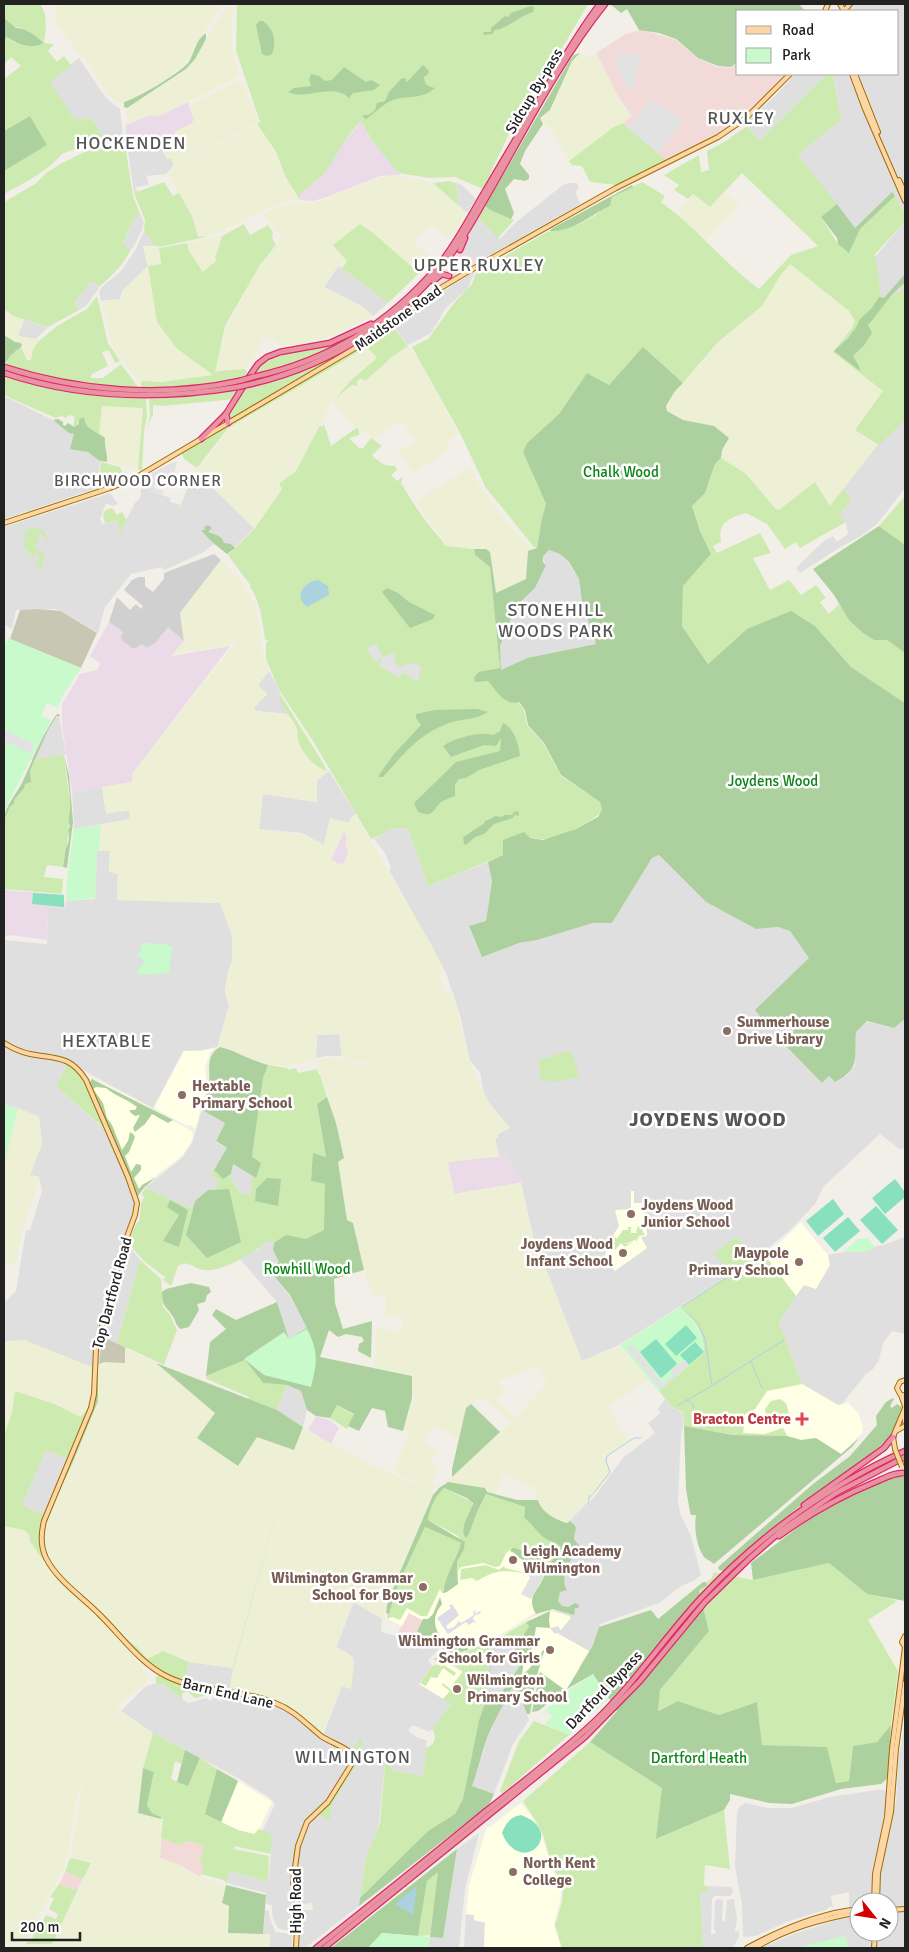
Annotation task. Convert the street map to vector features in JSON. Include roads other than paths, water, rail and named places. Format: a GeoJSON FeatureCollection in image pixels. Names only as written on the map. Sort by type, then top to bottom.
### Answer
{"type":"FeatureCollection","features":[{"type":"Feature","properties":{"kind":"highway","name":"Sidcup By-pass"},"geometry":{"type":"LineString","coordinates":[[487,192],[561,62],[600,4]]}},
{"type":"Feature","properties":{"kind":"highway","name":"Sidcup By-pass"},"geometry":{"type":"LineString","coordinates":[[487,192],[564,63],[604,4]]}},
{"type":"Feature","properties":{"kind":"highway"},"geometry":{"type":"LineString","coordinates":[[4,367],[66,383],[136,390],[147,393],[207,392],[306,363],[360,337],[398,306],[438,265],[487,192]]}},
{"type":"Feature","properties":{"kind":"highway"},"geometry":{"type":"LineString","coordinates":[[460,250],[482,200]]}},
{"type":"Feature","properties":{"kind":"highway"},"geometry":{"type":"LineString","coordinates":[[405,305],[435,274],[451,254],[480,208]]}},
{"type":"Feature","properties":{"kind":"highway"},"geometry":{"type":"LineString","coordinates":[[4,373],[65,389],[104,394],[140,395],[204,386],[251,384],[304,368],[360,337],[418,295],[439,276],[444,274],[449,276]]}},
{"type":"Feature","properties":{"kind":"highway"},"geometry":{"type":"LineString","coordinates":[[201,438],[226,414],[258,364],[267,357],[280,352],[316,347],[337,340],[371,324],[398,306]]}},
{"type":"Feature","properties":{"kind":"highway"},"geometry":{"type":"LineString","coordinates":[[226,414],[228,423]]}},
{"type":"Feature","properties":{"kind":"highway"},"geometry":{"type":"LineString","coordinates":[[772,1531],[802,1506],[884,1448],[893,1438]]}},
{"type":"Feature","properties":{"kind":"highway","name":"Dartford Bypass"},"geometry":{"type":"LineString","coordinates":[[316,1948],[579,1736],[632,1683],[701,1598],[772,1531],[835,1488],[905,1451]]}},
{"type":"Feature","properties":{"kind":"highway","name":"Dartford Bypass"},"geometry":{"type":"LineString","coordinates":[[324,1948],[585,1737],[640,1680],[705,1602],[782,1530],[836,1493],[905,1457]]}},
{"type":"Feature","properties":{"kind":"highway"},"geometry":{"type":"LineString","coordinates":[[750,1558],[791,1528],[836,1500],[904,1470]]}},
{"type":"Feature","properties":{"kind":"main road"},"geometry":{"type":"LineString","coordinates":[[840,4],[849,4]]}},
{"type":"Feature","properties":{"kind":"main road","name":"Maidstone Road"},"geometry":{"type":"LineString","coordinates":[[4,523],[121,484],[155,466],[367,341],[439,289],[468,271],[609,191],[699,148],[727,132],[756,108],[789,75]]}},
{"type":"Feature","properties":{"kind":"main road"},"geometry":{"type":"LineString","coordinates":[[854,75],[868,120],[872,123],[905,201]]}},
{"type":"Feature","properties":{"kind":"main road"},"geometry":{"type":"LineString","coordinates":[[854,75],[905,193]]}},
{"type":"Feature","properties":{"kind":"main road","name":"Top Dartford Road"},"geometry":{"type":"LineString","coordinates":[[4,1043],[22,1052],[62,1058],[76,1067],[86,1080],[136,1199],[136,1208],[124,1244],[96,1349],[94,1394],[91,1408],[46,1515],[42,1532]]}},
{"type":"Feature","properties":{"kind":"main road"},"geometry":{"type":"LineString","coordinates":[[905,1380],[900,1382],[898,1387],[903,1396],[905,1422]]}},
{"type":"Feature","properties":{"kind":"main road"},"geometry":{"type":"LineString","coordinates":[[904,1470],[895,1449],[893,1438],[905,1408]]}},
{"type":"Feature","properties":{"kind":"main road"},"geometry":{"type":"LineString","coordinates":[[896,1431],[905,1426]]}},
{"type":"Feature","properties":{"kind":"main road","name":"Barn End Lane"},"geometry":{"type":"LineString","coordinates":[[42,1532],[44,1554],[58,1575],[100,1614],[143,1661],[169,1677],[184,1683],[275,1702],[296,1714],[327,1740],[352,1753]]}},
{"type":"Feature","properties":{"kind":"main road"},"geometry":{"type":"LineString","coordinates":[[876,1892],[875,1874],[888,1817],[892,1749],[905,1647],[902,1642],[905,1636]]}},
{"type":"Feature","properties":{"kind":"main road"},"geometry":{"type":"LineString","coordinates":[[876,1892],[877,1878],[891,1812],[896,1749],[905,1683]]}},
{"type":"Feature","properties":{"kind":"main road","name":"High Road"},"geometry":{"type":"LineString","coordinates":[[296,1948],[298,1909],[292,1882],[298,1846],[307,1822],[328,1802],[354,1760],[352,1753]]}},
{"type":"Feature","properties":{"kind":"main road"},"geometry":{"type":"LineString","coordinates":[[747,1948],[786,1928],[838,1912],[849,1911]]}},
{"type":"Feature","properties":{"kind":"main road"},"geometry":{"type":"LineString","coordinates":[[755,1948],[787,1931],[813,1922],[849,1913]]}},
{"type":"Feature","properties":{"kind":"water"},"geometry":{"type":"Polygon","coordinates":[[[318,580],[328,586],[329,595],[307,607],[301,598],[302,590],[308,584],[318,580]]]}},
{"type":"Feature","properties":{"kind":"water"},"geometry":{"type":"Polygon","coordinates":[[[417,1886],[413,1915],[395,1904],[417,1886]]]}},
{"type":"Feature","properties":{"kind":"waterway"},"geometry":{"type":"LineString","coordinates":[[695,1298],[731,1275]]}},
{"type":"Feature","properties":{"kind":"waterway"},"geometry":{"type":"LineString","coordinates":[[678,1405],[712,1386],[705,1339],[698,1323],[681,1307],[694,1299]]}},
{"type":"Feature","properties":{"kind":"waterway"},"geometry":{"type":"LineString","coordinates":[[713,1385],[784,1340]]}},
{"type":"Feature","properties":{"kind":"waterway"},"geometry":{"type":"LineString","coordinates":[[751,1361],[762,1388]]}},
{"type":"Feature","properties":{"kind":"waterway"},"geometry":{"type":"LineString","coordinates":[[687,1400],[693,1404],[693,1408]]}},
{"type":"Feature","properties":{"kind":"waterway"},"geometry":{"type":"LineString","coordinates":[[593,1494],[610,1472],[606,1461],[607,1456],[634,1438],[641,1438]]}},
{"type":"Feature","properties":{"kind":"waterway"},"geometry":{"type":"LineString","coordinates":[[569,1523],[589,1502],[589,1496],[592,1496]]}},
{"type":"Feature","properties":{"kind":"waterway"},"geometry":{"type":"LineString","coordinates":[[490,1667],[494,1649]]}},
{"type":"Feature","properties":{"kind":"waterway"},"geometry":{"type":"LineString","coordinates":[[486,1684],[490,1668]]}},
{"type":"Feature","properties":{"kind":"place","name":"Summerhouse Drive Library"},"geometry":{"type":"Point","coordinates":[727,1031]}},
{"type":"Feature","properties":{"kind":"place","name":"Hextable Primary School"},"geometry":{"type":"Point","coordinates":[182,1095]}},
{"type":"Feature","properties":{"kind":"place","name":"Joydens Wood Junior School"},"geometry":{"type":"Point","coordinates":[631,1214]}},
{"type":"Feature","properties":{"kind":"place","name":"Joydens Wood Infant School"},"geometry":{"type":"Point","coordinates":[623,1253]}},
{"type":"Feature","properties":{"kind":"place","name":"Maypole Primary School"},"geometry":{"type":"Point","coordinates":[799,1262]}},
{"type":"Feature","properties":{"kind":"place","name":"Bracton Centre"},"geometry":{"type":"Point","coordinates":[802,1419]}},
{"type":"Feature","properties":{"kind":"place","name":"Leigh Academy Wilmington"},"geometry":{"type":"Point","coordinates":[513,1560]}},
{"type":"Feature","properties":{"kind":"place","name":"Wilmington Grammar School for Boys"},"geometry":{"type":"Point","coordinates":[423,1587]}},
{"type":"Feature","properties":{"kind":"place","name":"Wilmington Grammar School for Girls"},"geometry":{"type":"Point","coordinates":[550,1650]}},
{"type":"Feature","properties":{"kind":"place","name":"Wilmington Primary School"},"geometry":{"type":"Point","coordinates":[457,1689]}},
{"type":"Feature","properties":{"kind":"place","name":"North Kent College"},"geometry":{"type":"Point","coordinates":[513,1872]}},
{"type":"Feature","properties":{"kind":"district","name":"RUXLEY"},"geometry":{"type":"Point","coordinates":[741,118]}},
{"type":"Feature","properties":{"kind":"district","name":"HOCKENDEN"},"geometry":{"type":"Point","coordinates":[131,143]}},
{"type":"Feature","properties":{"kind":"district","name":"UPPER RUXLEY"},"geometry":{"type":"Point","coordinates":[479,265]}},
{"type":"Feature","properties":{"kind":"district","name":"BIRCHWOOD CORNER"},"geometry":{"type":"Point","coordinates":[138,480]}},
{"type":"Feature","properties":{"kind":"district","name":"STONEHILL WOODS PARK"},"geometry":{"type":"Point","coordinates":[556,620]}},
{"type":"Feature","properties":{"kind":"district","name":"HEXTABLE"},"geometry":{"type":"Point","coordinates":[107,1041]}},
{"type":"Feature","properties":{"kind":"district","name":"JOYDENS WOOD"},"geometry":{"type":"Point","coordinates":[708,1119]}},
{"type":"Feature","properties":{"kind":"district","name":"WILMINGTON"},"geometry":{"type":"Point","coordinates":[353,1757]}},
{"type":"Feature","properties":{"kind":"park label","name":"Chalk Wood"},"geometry":{"type":"Point","coordinates":[621,472]}},
{"type":"Feature","properties":{"kind":"park label","name":"Joydens Wood"},"geometry":{"type":"Point","coordinates":[773,781]}},
{"type":"Feature","properties":{"kind":"park label","name":"Rowhill Wood"},"geometry":{"type":"Point","coordinates":[307,1269]}},
{"type":"Feature","properties":{"kind":"park label","name":"Dartford Heath"},"geometry":{"type":"Point","coordinates":[699,1758]}}]}
